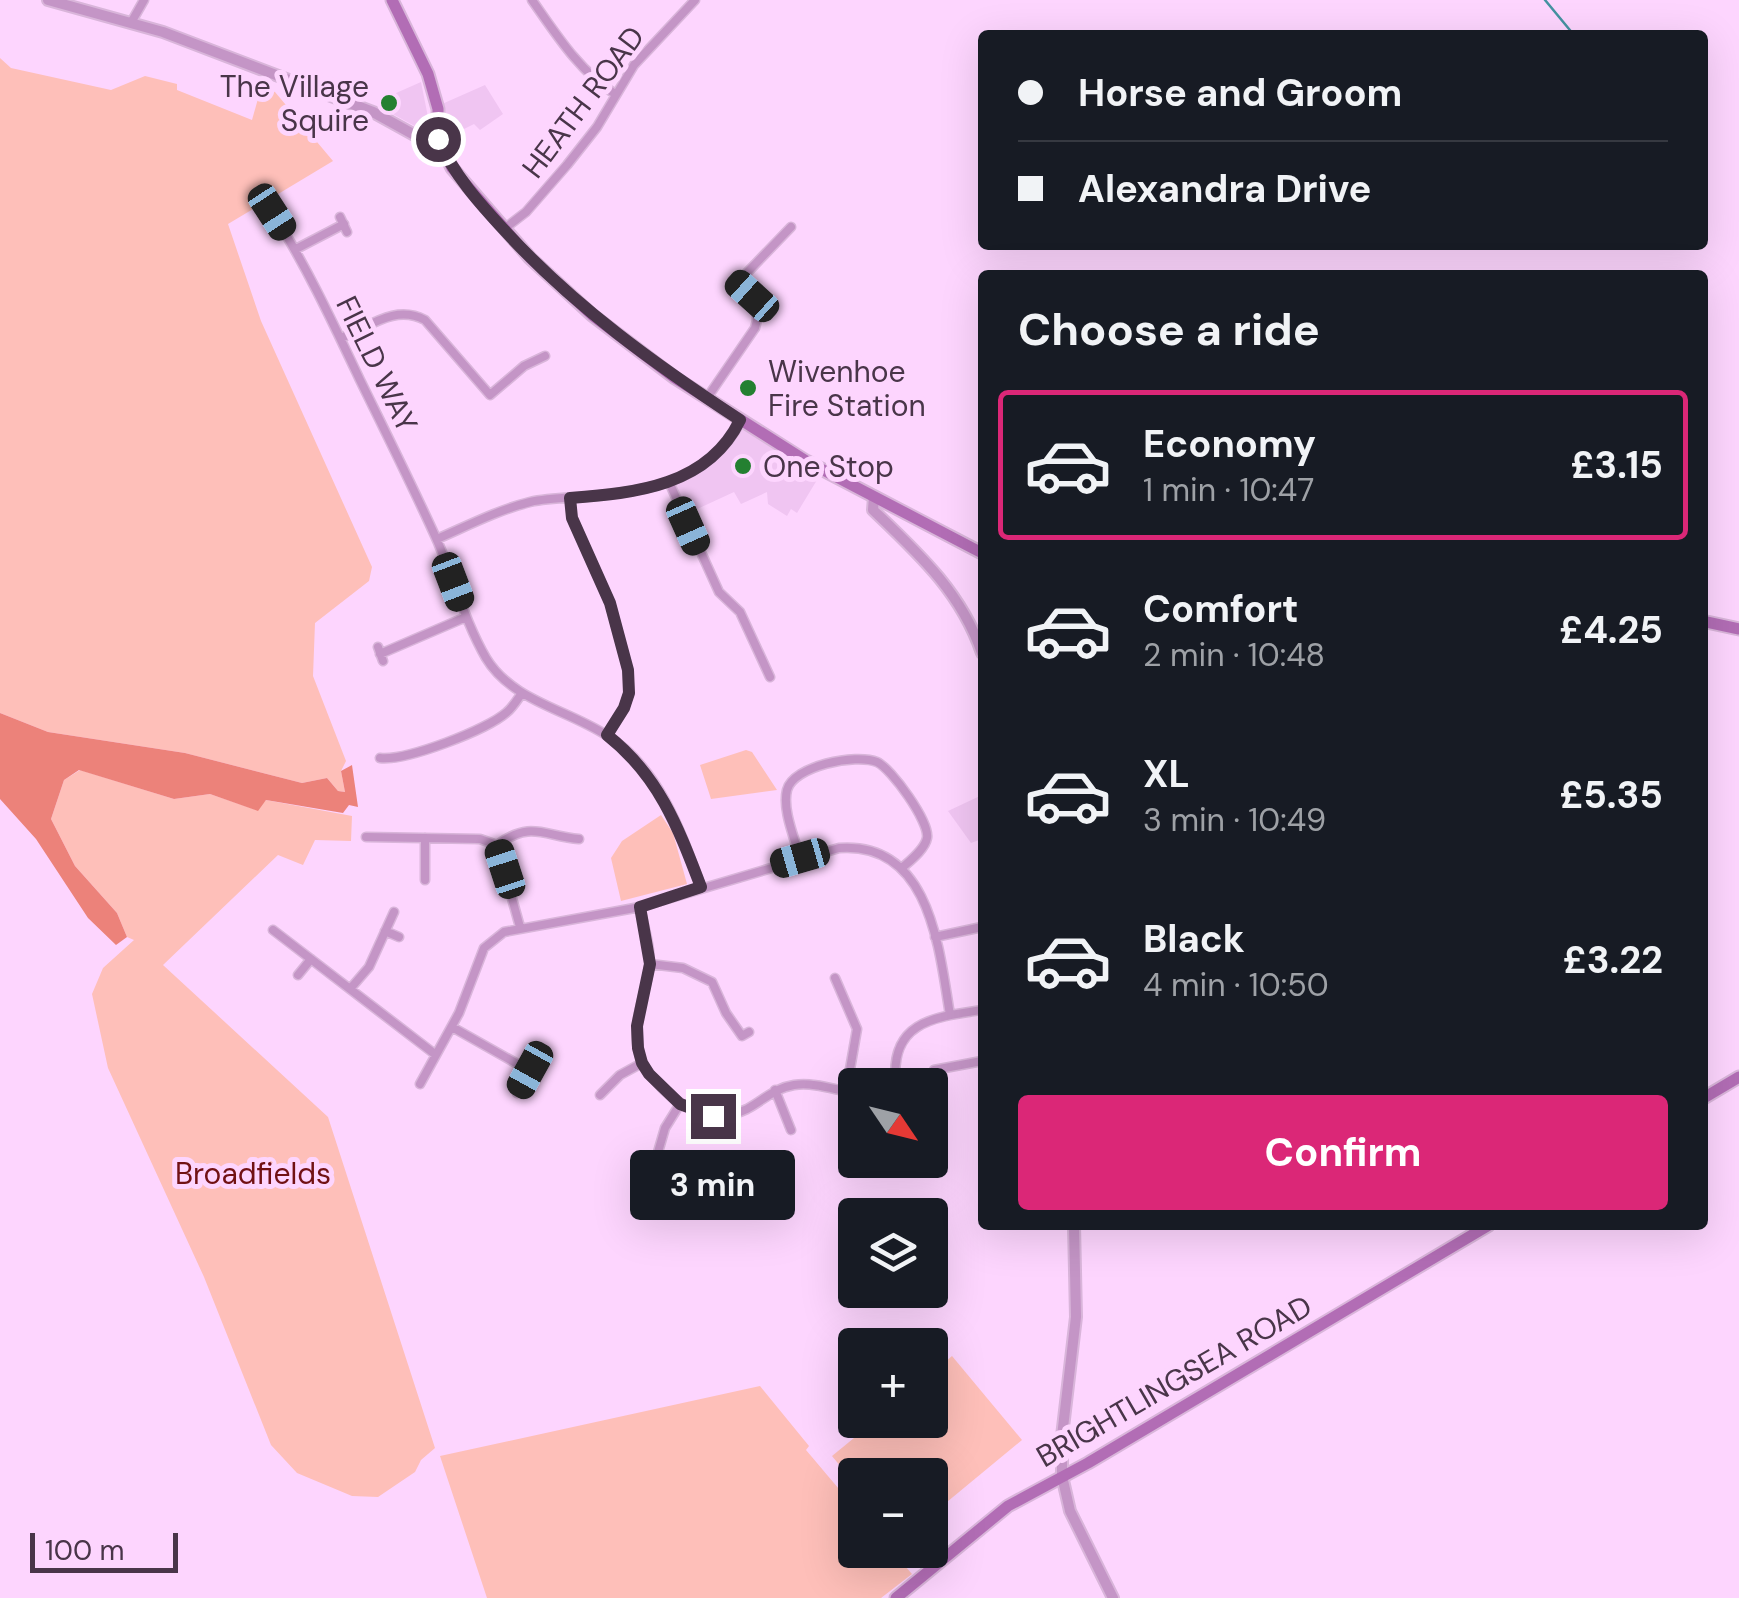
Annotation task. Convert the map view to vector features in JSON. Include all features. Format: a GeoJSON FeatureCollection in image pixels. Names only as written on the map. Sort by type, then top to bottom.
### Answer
{"type":"FeatureCollection","features":[{"type":"Feature","properties":{"kind":"main road"},"geometry":{"type":"LineString","coordinates":[[392,0],[428,74],[438,110],[438,139],[452,168],[530,258],[604,325],[740,420],[806,462],[978,550]]}},
{"type":"Feature","properties":{"kind":"main road"},"geometry":{"type":"LineString","coordinates":[[1708,622],[1739,629]]}},
{"type":"Feature","properties":{"kind":"main road"},"geometry":{"type":"LineString","coordinates":[[1708,1095],[1739,1077]]}},
{"type":"Feature","properties":{"kind":"main road","name":"BRIGHTLINGSEA ROAD"},"geometry":{"type":"LineString","coordinates":[[896,1598],[1008,1506],[1480,1230]]}},
{"type":"Feature","properties":{"kind":"street"},"geometry":{"type":"LineString","coordinates":[[48,0],[132,21],[373,112],[420,138],[438,139]]}},
{"type":"Feature","properties":{"kind":"street"},"geometry":{"type":"LineString","coordinates":[[132,21],[144,0]]}},
{"type":"Feature","properties":{"kind":"street"},"geometry":{"type":"LineString","coordinates":[[532,0],[570,52],[615,94]]}},
{"type":"Feature","properties":{"kind":"street","name":"HEATH ROAD"},"geometry":{"type":"LineString","coordinates":[[504,230],[526,212],[567,165],[597,127],[634,65],[696,0]]}},
{"type":"Feature","properties":{"kind":"street","name":"FIELD WAY"},"geometry":{"type":"LineString","coordinates":[[272,212],[296,248],[341,338],[437,539],[466,617],[494,668],[522,693]]}},
{"type":"Feature","properties":{"kind":"street"},"geometry":{"type":"LineString","coordinates":[[296,248],[344,225]]}},
{"type":"Feature","properties":{"kind":"street"},"geometry":{"type":"LineString","coordinates":[[707,398],[755,328],[759,315],[752,296],[737,283],[791,227]]}},
{"type":"Feature","properties":{"kind":"street"},"geometry":{"type":"LineString","coordinates":[[341,338],[391,315],[414,314],[425,320],[490,395],[524,366],[545,356]]}},
{"type":"Feature","properties":{"kind":"street"},"geometry":{"type":"LineString","coordinates":[[437,539],[528,502],[622,494],[668,482],[718,455],[740,420]]}},
{"type":"Feature","properties":{"kind":"street"},"geometry":{"type":"LineString","coordinates":[[668,482],[718,592],[740,612],[770,677]]}},
{"type":"Feature","properties":{"kind":"street"},"geometry":{"type":"LineString","coordinates":[[874,497],[873,510],[932,566],[952,591],[978,643]]}},
{"type":"Feature","properties":{"kind":"street"},"geometry":{"type":"LineString","coordinates":[[570,498],[572,518],[610,603],[628,670],[629,693],[607,735]]}},
{"type":"Feature","properties":{"kind":"street"},"geometry":{"type":"LineString","coordinates":[[380,654],[466,617]]}},
{"type":"Feature","properties":{"kind":"street"},"geometry":{"type":"LineString","coordinates":[[754,672],[765,667]]}},
{"type":"Feature","properties":{"kind":"street"},"geometry":{"type":"LineString","coordinates":[[380,758],[394,760],[430,750],[505,714],[522,693],[607,735],[640,766],[668,807],[701,887]]}},
{"type":"Feature","properties":{"kind":"street"},"geometry":{"type":"LineString","coordinates":[[800,858],[786,801],[787,787],[803,772],[860,758],[890,770],[926,827],[924,845],[903,868]]}},
{"type":"Feature","properties":{"kind":"street"},"geometry":{"type":"LineString","coordinates":[[366,837],[480,839],[497,845],[526,830],[579,840]]}},
{"type":"Feature","properties":{"kind":"street"},"geometry":{"type":"LineString","coordinates":[[424,880],[425,838]]}},
{"type":"Feature","properties":{"kind":"street"},"geometry":{"type":"LineString","coordinates":[[497,845],[520,928]]}},
{"type":"Feature","properties":{"kind":"street"},"geometry":{"type":"LineString","coordinates":[[420,1084],[452,1027],[484,948],[504,932],[640,907],[840,848],[878,852],[903,868],[921,894],[935,938],[950,1015]]}},
{"type":"Feature","properties":{"kind":"street"},"geometry":{"type":"LineString","coordinates":[[640,907],[650,964],[637,1026],[638,1048],[649,1074],[680,1104],[713,1116],[736,1113],[775,1090],[806,1084],[838,1090]]}},
{"type":"Feature","properties":{"kind":"street"},"geometry":{"type":"LineString","coordinates":[[350,990],[369,967],[394,912]]}},
{"type":"Feature","properties":{"kind":"street"},"geometry":{"type":"LineString","coordinates":[[935,938],[978,928]]}},
{"type":"Feature","properties":{"kind":"street"},"geometry":{"type":"LineString","coordinates":[[273,930],[436,1055]]}},
{"type":"Feature","properties":{"kind":"street"},"geometry":{"type":"LineString","coordinates":[[385,931],[400,937]]}},
{"type":"Feature","properties":{"kind":"street"},"geometry":{"type":"LineString","coordinates":[[298,975],[311,960]]}},
{"type":"Feature","properties":{"kind":"street"},"geometry":{"type":"LineString","coordinates":[[650,964],[683,968],[712,982],[742,1036],[749,1032]]}},
{"type":"Feature","properties":{"kind":"street"},"geometry":{"type":"LineString","coordinates":[[835,978],[857,1029],[853,1068]]}},
{"type":"Feature","properties":{"kind":"street"},"geometry":{"type":"LineString","coordinates":[[894,1068],[900,1044],[926,1020],[978,1011]]}},
{"type":"Feature","properties":{"kind":"street"},"geometry":{"type":"LineString","coordinates":[[452,1027],[530,1070]]}},
{"type":"Feature","properties":{"kind":"street"},"geometry":{"type":"LineString","coordinates":[[518,1093],[539,1054]]}},
{"type":"Feature","properties":{"kind":"street"},"geometry":{"type":"LineString","coordinates":[[945,1068],[978,1062]]}},
{"type":"Feature","properties":{"kind":"street"},"geometry":{"type":"LineString","coordinates":[[600,1095],[620,1075],[642,1063]]}},
{"type":"Feature","properties":{"kind":"street"},"geometry":{"type":"LineString","coordinates":[[775,1090],[791,1130]]}},
{"type":"Feature","properties":{"kind":"street"},"geometry":{"type":"LineString","coordinates":[[656,1158],[664,1128],[680,1104]]}},
{"type":"Feature","properties":{"kind":"street"},"geometry":{"type":"LineString","coordinates":[[1074,1230],[1076,1317],[1062,1436],[1062,1476],[1070,1511],[1113,1598]]}},
{"type":"Feature","properties":{"kind":"shaded area"},"geometry":{"type":"Polygon","coordinates":[[[421,82],[429,122],[422,130],[378,106],[378,101],[421,82]]]}},
{"type":"Feature","properties":{"kind":"shaded area"},"geometry":{"type":"Polygon","coordinates":[[[485,85],[503,114],[480,130],[474,124],[454,134],[442,104],[485,85]]]}},
{"type":"Feature","properties":{"kind":"shaded area"},"geometry":{"type":"Polygon","coordinates":[[[741,427],[820,475],[797,513],[791,509],[787,516],[768,504],[767,492],[741,504],[734,492],[682,516],[668,487],[711,463],[741,427]]]}},
{"type":"Feature","properties":{"kind":"shaded area"},"geometry":{"type":"Polygon","coordinates":[[[0,713],[48,732],[185,753],[302,783],[327,778],[338,791],[345,792],[341,771],[352,765],[358,807],[349,805],[343,813],[266,800],[258,811],[210,794],[174,799],[79,770],[64,780],[51,819],[75,866],[117,913],[127,937],[116,945],[88,918],[36,839],[0,799],[0,713]]]}},
{"type":"Feature","properties":{"kind":"shaded area"},"geometry":{"type":"Polygon","coordinates":[[[978,797],[978,840],[971,843],[948,811],[978,797]]]}},
{"type":"Feature","properties":{"kind":"green space"},"geometry":{"type":"Polygon","coordinates":[[[0,58],[11,68],[111,90],[145,76],[177,84],[177,90],[252,120],[261,88],[275,92],[333,161],[228,224],[261,321],[372,567],[369,581],[315,623],[313,676],[346,761],[341,771],[345,792],[338,791],[327,778],[302,783],[185,753],[48,732],[0,713],[0,58]]]}},
{"type":"Feature","properties":{"kind":"green space"},"geometry":{"type":"Polygon","coordinates":[[[746,750],[752,752],[777,790],[711,799],[700,765],[746,750]]]}},
{"type":"Feature","properties":{"kind":"green space","name":"Broadfields"},"geometry":{"type":"Polygon","coordinates":[[[80,770],[174,799],[210,794],[257,810],[266,800],[352,816],[351,841],[315,840],[303,865],[278,855],[163,965],[328,1117],[435,1448],[421,1460],[415,1472],[378,1497],[352,1496],[297,1473],[271,1445],[204,1277],[108,1068],[92,994],[103,968],[134,940],[127,937],[117,913],[75,866],[51,819],[64,780],[80,770]]]}},
{"type":"Feature","properties":{"kind":"green space"},"geometry":{"type":"Polygon","coordinates":[[[661,815],[673,833],[687,884],[621,901],[611,858],[622,841],[661,815]]]}},
{"type":"Feature","properties":{"kind":"green space"},"geometry":{"type":"Polygon","coordinates":[[[952,1356],[1022,1440],[948,1501],[948,1458],[838,1458],[838,1463],[832,1456],[854,1438],[948,1438],[948,1359],[952,1356]]]}},
{"type":"Feature","properties":{"kind":"green space"},"geometry":{"type":"Polygon","coordinates":[[[760,1386],[838,1488],[838,1568],[907,1568],[912,1574],[881,1598],[487,1598],[440,1456],[760,1386]]]}},
{"type":"Feature","properties":{"kind":"waterway"},"geometry":{"type":"LineString","coordinates":[[1545,0],[1570,30]]}},
{"type":"Feature","properties":{"kind":"place","name":"The Village Squire"},"geometry":{"type":"Point","coordinates":[389,103]}},
{"type":"Feature","properties":{"kind":"place","name":"Wivenhoe Fire Station"},"geometry":{"type":"Point","coordinates":[748,388]}},
{"type":"Feature","properties":{"kind":"place","name":"One Stop"},"geometry":{"type":"Point","coordinates":[743,466]}},
{"type":"Feature","properties":{"kind":"route"},"geometry":{"type":"LineString","coordinates":[[438,139],[461,180],[530,258],[628,344],[740,420],[718,455],[695,470],[622,494],[570,498],[572,518],[610,603],[630,680],[624,708],[607,735],[640,766],[676,819],[701,887],[640,907],[650,964],[637,1026],[638,1048],[649,1074],[680,1104],[713,1116]]}}]}
